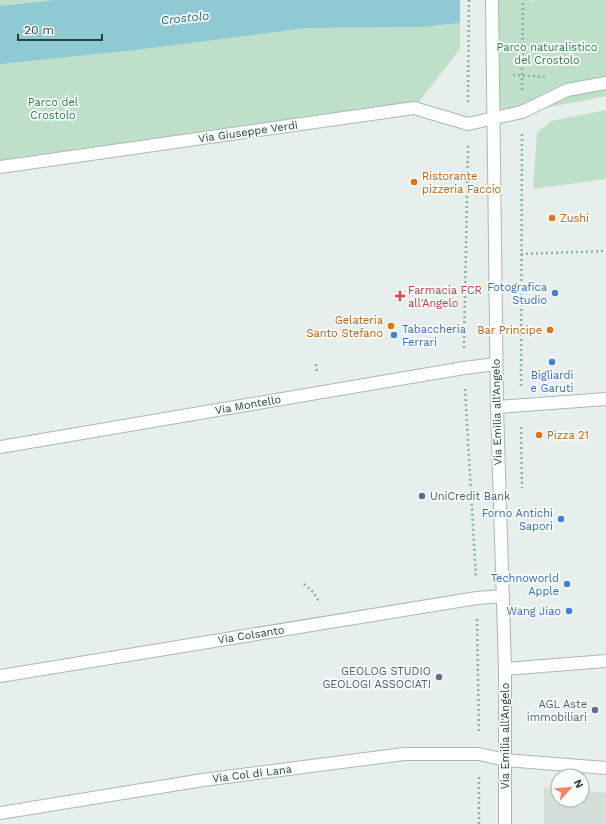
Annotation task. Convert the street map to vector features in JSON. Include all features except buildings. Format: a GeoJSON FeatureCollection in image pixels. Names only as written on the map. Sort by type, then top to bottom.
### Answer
{"type":"FeatureCollection","features":[{"type":"Feature","properties":{"kind":"street","name":"Via Emilia all'Angelo"},"geometry":{"type":"LineString","coordinates":[[492,0],[496,364],[505,669],[506,824]]}},
{"type":"Feature","properties":{"kind":"street","name":"Via Giuseppe Verdi"},"geometry":{"type":"LineString","coordinates":[[0,167],[414,108],[468,124],[522,112],[567,90],[606,83]]}},
{"type":"Feature","properties":{"kind":"street","name":"Via Montello"},"geometry":{"type":"LineString","coordinates":[[0,446],[464,368],[496,364]]}},
{"type":"Feature","properties":{"kind":"street"},"geometry":{"type":"LineString","coordinates":[[497,407],[606,399]]}},
{"type":"Feature","properties":{"kind":"street","name":"Via Colsanto"},"geometry":{"type":"LineString","coordinates":[[0,676],[477,598],[503,596]]}},
{"type":"Feature","properties":{"kind":"street"},"geometry":{"type":"LineString","coordinates":[[505,669],[606,661]]}},
{"type":"Feature","properties":{"kind":"street","name":"Via Col di Lana"},"geometry":{"type":"LineString","coordinates":[[0,813],[204,780],[398,755],[479,754],[506,760],[606,768]]}},
{"type":"Feature","properties":{"kind":"path"},"geometry":{"type":"LineString","coordinates":[[468,0],[468,124],[464,368],[477,598],[479,824]]}},
{"type":"Feature","properties":{"kind":"path"},"geometry":{"type":"LineString","coordinates":[[522,494],[523,0]]}},
{"type":"Feature","properties":{"kind":"path"},"geometry":{"type":"LineString","coordinates":[[468,76],[523,74],[546,76]]}},
{"type":"Feature","properties":{"kind":"path"},"geometry":{"type":"LineString","coordinates":[[522,254],[606,251]]}},
{"type":"Feature","properties":{"kind":"path"},"geometry":{"type":"LineString","coordinates":[[304,584],[313,592],[322,606]]}},
{"type":"Feature","properties":{"kind":"shaded area"},"geometry":{"type":"Polygon","coordinates":[[[544,787],[550,787],[550,808],[590,808],[590,791],[606,793],[606,824],[544,824],[544,787]]]}},
{"type":"Feature","properties":{"kind":"green space"},"geometry":{"type":"Polygon","coordinates":[[[0,0],[55,0],[0,6],[0,0]]]}},
{"type":"Feature","properties":{"kind":"green space","name":"Parco naturalistico del Crostolo"},"geometry":{"type":"Polygon","coordinates":[[[492,0],[606,0],[606,96],[494,118],[492,0]]]}},
{"type":"Feature","properties":{"kind":"green space","name":"Parco del Crostolo"},"geometry":{"type":"Polygon","coordinates":[[[460,23],[460,49],[414,108],[0,167],[0,63],[307,28],[423,27],[460,23]]]}},
{"type":"Feature","properties":{"kind":"green space"},"geometry":{"type":"Polygon","coordinates":[[[606,110],[606,179],[533,189],[537,133],[551,121],[606,110]]]}},
{"type":"Feature","properties":{"kind":"water","name":"Crostolo"},"geometry":{"type":"Polygon","coordinates":[[[55,0],[460,0],[460,23],[423,27],[307,28],[135,50],[0,64],[0,6],[55,0]]]}},
{"type":"Feature","properties":{"kind":"place","name":"Ristorante pizzeria Faccio"},"geometry":{"type":"Point","coordinates":[414,182]}},
{"type":"Feature","properties":{"kind":"place","name":"Zushi"},"geometry":{"type":"Point","coordinates":[552,218]}},
{"type":"Feature","properties":{"kind":"place","name":"Fotografica Studio"},"geometry":{"type":"Point","coordinates":[555,293]}},
{"type":"Feature","properties":{"kind":"place","name":"Farmacia FCR all'Angelo"},"geometry":{"type":"Point","coordinates":[400,296]}},
{"type":"Feature","properties":{"kind":"place","name":"Gelateria Santo Stefano"},"geometry":{"type":"Point","coordinates":[391,326]}},
{"type":"Feature","properties":{"kind":"place","name":"Bar Principe"},"geometry":{"type":"Point","coordinates":[550,330]}},
{"type":"Feature","properties":{"kind":"place","name":"Tabaccheria Ferrari"},"geometry":{"type":"Point","coordinates":[394,335]}},
{"type":"Feature","properties":{"kind":"place","name":"Bigliardi e Garuti"},"geometry":{"type":"Point","coordinates":[552,362]}},
{"type":"Feature","properties":{"kind":"place","name":"Pizza 21"},"geometry":{"type":"Point","coordinates":[539,435]}},
{"type":"Feature","properties":{"kind":"place","name":"UniCredit Bank"},"geometry":{"type":"Point","coordinates":[422,496]}},
{"type":"Feature","properties":{"kind":"place","name":"Forno Antichi Sapori"},"geometry":{"type":"Point","coordinates":[561,519]}},
{"type":"Feature","properties":{"kind":"place","name":"Technoworld Apple"},"geometry":{"type":"Point","coordinates":[567,584]}},
{"type":"Feature","properties":{"kind":"place","name":"Wang Jiao"},"geometry":{"type":"Point","coordinates":[569,611]}},
{"type":"Feature","properties":{"kind":"place","name":"GEOLOG STUDIO GEOLOGI ASSOCIATI"},"geometry":{"type":"Point","coordinates":[439,677]}},
{"type":"Feature","properties":{"kind":"place","name":"AGL Aste immobiliari"},"geometry":{"type":"Point","coordinates":[595,710]}}]}
